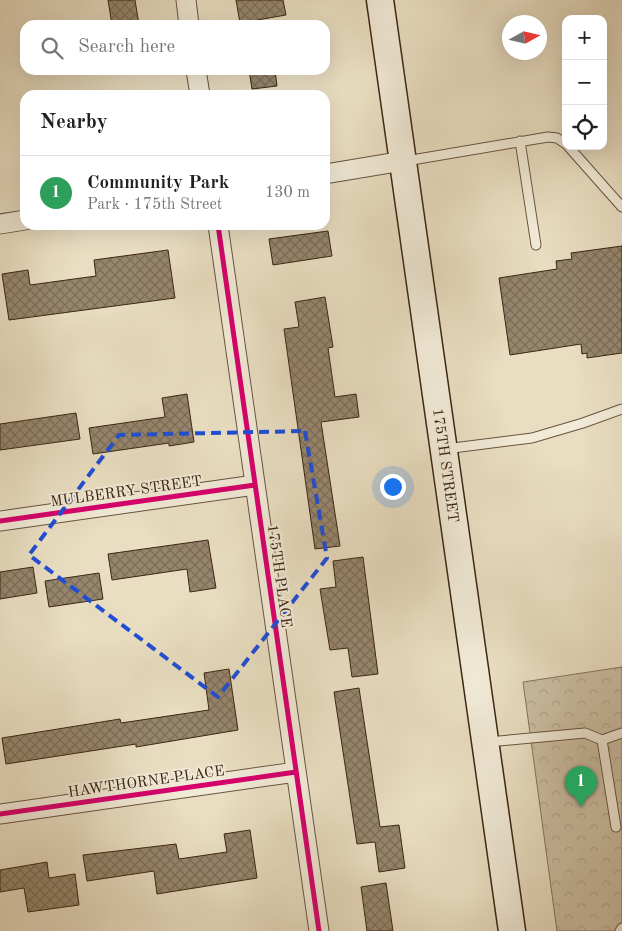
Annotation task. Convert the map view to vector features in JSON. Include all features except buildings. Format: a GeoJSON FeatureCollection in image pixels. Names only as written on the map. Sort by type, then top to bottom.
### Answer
{"type":"FeatureCollection","features":[{"type":"Feature","properties":{"kind":"main road","name":"175TH STREET"},"geometry":{"type":"LineString","coordinates":[[380,0],[512,931]]}},
{"type":"Feature","properties":{"kind":"street"},"geometry":{"type":"LineString","coordinates":[[186,0],[188,20]]}},
{"type":"Feature","properties":{"kind":"street"},"geometry":{"type":"LineString","coordinates":[[197,75],[199,90]]}},
{"type":"Feature","properties":{"kind":"street"},"geometry":{"type":"LineString","coordinates":[[330,173],[403,161]]}},
{"type":"Feature","properties":{"kind":"street"},"geometry":{"type":"LineString","coordinates":[[0,224],[20,221]]}},
{"type":"Feature","properties":{"kind":"street","name":"175TH PLACE"},"geometry":{"type":"LineString","coordinates":[[219,230],[319,931]]}},
{"type":"Feature","properties":{"kind":"street","name":"MULBERRY STREET"},"geometry":{"type":"LineString","coordinates":[[0,521],[255,485]]}},
{"type":"Feature","properties":{"kind":"street","name":"HAWTHORNE PLACE"},"geometry":{"type":"LineString","coordinates":[[0,814],[296,772]]}},
{"type":"Feature","properties":{"kind":"lane"},"geometry":{"type":"LineString","coordinates":[[403,161],[520,141],[557,138],[562,142]]}},
{"type":"Feature","properties":{"kind":"lane"},"geometry":{"type":"LineString","coordinates":[[520,141],[536,245]]}},
{"type":"Feature","properties":{"kind":"lane"},"geometry":{"type":"LineString","coordinates":[[571,150],[622,207]]}},
{"type":"Feature","properties":{"kind":"lane"},"geometry":{"type":"LineString","coordinates":[[444,449],[532,438],[622,409]]}},
{"type":"Feature","properties":{"kind":"lane"},"geometry":{"type":"LineString","coordinates":[[485,742],[585,733],[602,740],[622,733]]}},
{"type":"Feature","properties":{"kind":"lane"},"geometry":{"type":"LineString","coordinates":[[602,740],[616,827]]}},
{"type":"Feature","properties":{"kind":"highlighted area"},"geometry":{"type":"Polygon","coordinates":[[[305,431],[327,558],[218,697],[29,555],[119,435],[305,431]]]}},
{"type":"Feature","properties":{"kind":"green space"},"geometry":{"type":"Polygon","coordinates":[[[622,667],[622,931],[557,931],[523,682],[622,667]]]}},
{"type":"Feature","properties":{"kind":"cycle path"},"geometry":{"type":"LineString","coordinates":[[219,230],[319,931]]}},
{"type":"Feature","properties":{"kind":"cycle path"},"geometry":{"type":"LineString","coordinates":[[0,521],[255,485]]}},
{"type":"Feature","properties":{"kind":"cycle path"},"geometry":{"type":"LineString","coordinates":[[0,814],[296,772]]}},
{"type":"Feature","properties":{"kind":"place","name":"Community Park"},"geometry":{"type":"Point","coordinates":[581,807]}}]}
